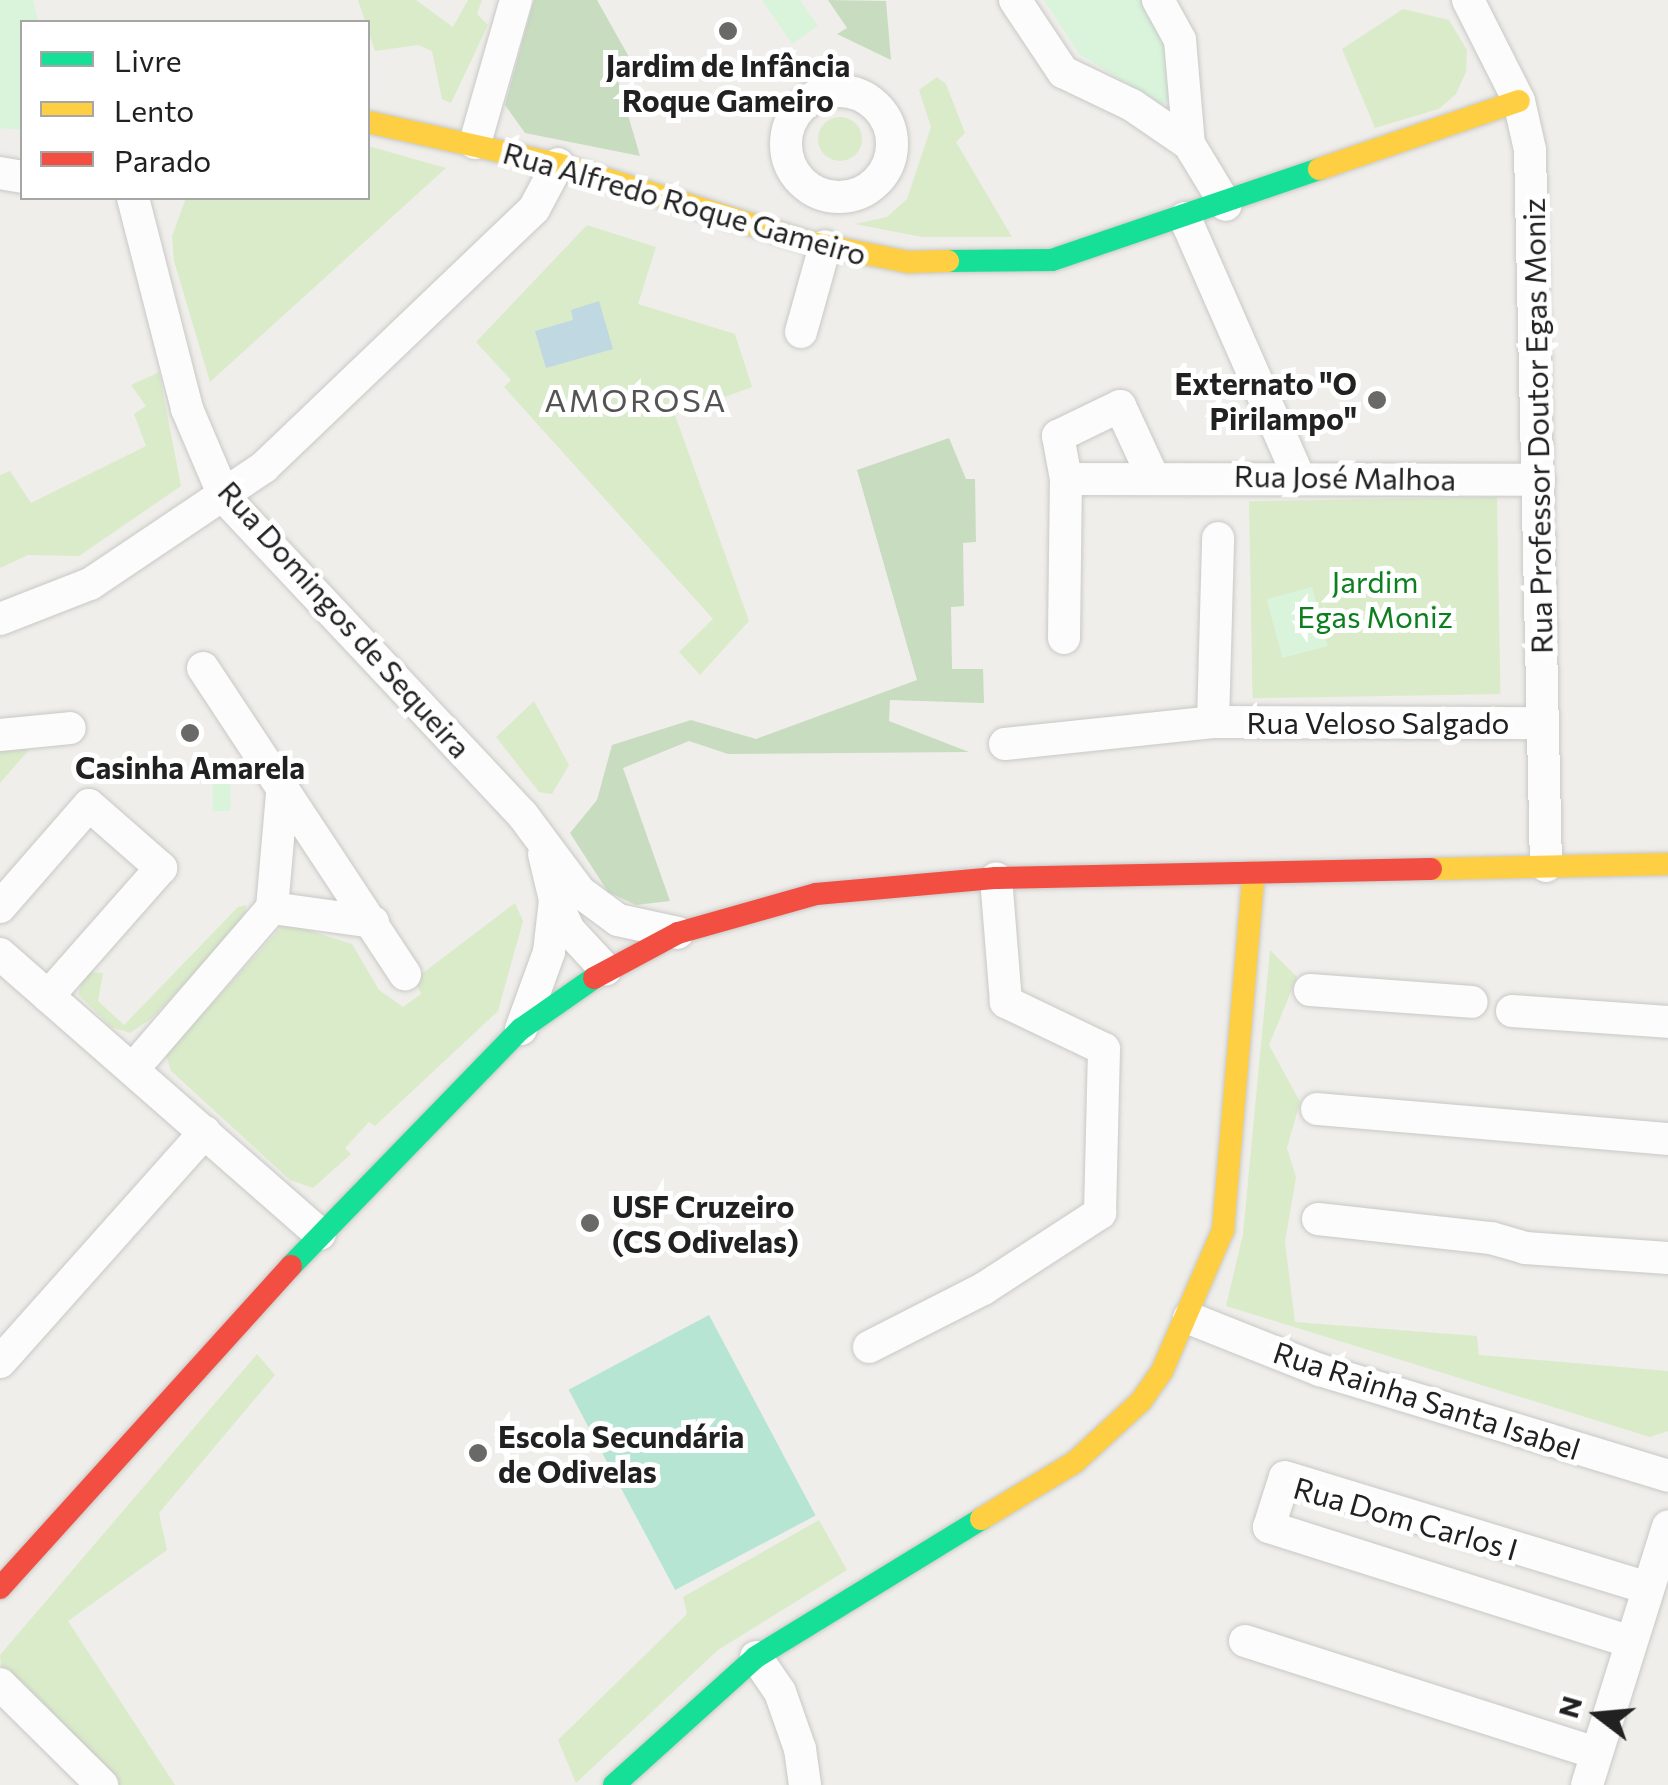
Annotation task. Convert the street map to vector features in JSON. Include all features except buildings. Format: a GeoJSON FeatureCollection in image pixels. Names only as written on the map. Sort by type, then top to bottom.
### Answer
{"type":"FeatureCollection","features":[{"type":"Feature","properties":{"kind":"street"},"geometry":{"type":"LineString","coordinates":[[474,143],[516,0]]}},
{"type":"Feature","properties":{"kind":"street"},"geometry":{"type":"LineString","coordinates":[[1015,0],[1062,72],[1132,105],[1189,144],[1226,206]]}},
{"type":"Feature","properties":{"kind":"street"},"geometry":{"type":"LineString","coordinates":[[1158,0],[1180,40],[1189,144]]}},
{"type":"Feature","properties":{"kind":"street","name":"Rua Professor Doutor Egas Moniz"},"geometry":{"type":"LineString","coordinates":[[1468,0],[1519,101],[1533,204],[1546,866]]}},
{"type":"Feature","properties":{"kind":"street","name":"Rua Alfredo Roque Gameiro"},"geometry":{"type":"LineString","coordinates":[[370,122],[558,164],[817,244],[908,262],[1052,260],[1226,206],[1519,101]]}},
{"type":"Feature","properties":{"kind":"street"},"geometry":{"type":"LineString","coordinates":[[0,620],[90,584],[225,498],[520,223],[558,164]]}},
{"type":"Feature","properties":{"kind":"street"},"geometry":{"type":"LineString","coordinates":[[801,332],[822,194]]}},
{"type":"Feature","properties":{"kind":"street","name":"Rua Domingos de Sequeira"},"geometry":{"type":"LineString","coordinates":[[134,200],[187,409],[225,498],[522,814],[567,896]]}},
{"type":"Feature","properties":{"kind":"street"},"geometry":{"type":"LineString","coordinates":[[1185,218],[1298,475]]}},
{"type":"Feature","properties":{"kind":"street"},"geometry":{"type":"LineString","coordinates":[[1064,638],[1066,479],[1058,436],[1120,406],[1152,475]]}},
{"type":"Feature","properties":{"kind":"street","name":"Rua José Malhoa"},"geometry":{"type":"LineString","coordinates":[[1066,479],[1298,475],[1538,480]]}},
{"type":"Feature","properties":{"kind":"street","name":"Rua Veloso Salgado"},"geometry":{"type":"LineString","coordinates":[[1214,722],[1218,538]]}},
{"type":"Feature","properties":{"kind":"street"},"geometry":{"type":"LineString","coordinates":[[203,668],[282,782],[405,974]]}},
{"type":"Feature","properties":{"kind":"street","name":"Rua Veloso Salgado"},"geometry":{"type":"LineString","coordinates":[[1004,744],[1214,722],[1543,723]]}},
{"type":"Feature","properties":{"kind":"street"},"geometry":{"type":"LineString","coordinates":[[0,735],[70,728]]}},
{"type":"Feature","properties":{"kind":"street"},"geometry":{"type":"LineString","coordinates":[[133,1070],[272,908],[282,782]]}},
{"type":"Feature","properties":{"kind":"street"},"geometry":{"type":"LineString","coordinates":[[0,908],[90,805],[160,868],[48,996]]}},
{"type":"Feature","properties":{"kind":"street"},"geometry":{"type":"LineString","coordinates":[[0,1588],[15,1559],[320,1234],[521,1028],[606,970],[678,932],[816,894],[996,878],[1668,864]]}},
{"type":"Feature","properties":{"kind":"street"},"geometry":{"type":"LineString","coordinates":[[614,1785],[756,1656],[1075,1462],[1141,1402],[1189,1318],[1223,1230],[1254,872]]}},
{"type":"Feature","properties":{"kind":"street"},"geometry":{"type":"LineString","coordinates":[[869,1347],[983,1290],[1100,1213],[1104,1050],[1006,1002],[996,878]]}},
{"type":"Feature","properties":{"kind":"street"},"geometry":{"type":"LineString","coordinates":[[567,896],[618,920],[678,932]]}},
{"type":"Feature","properties":{"kind":"street"},"geometry":{"type":"LineString","coordinates":[[567,896],[607,947],[606,970]]}},
{"type":"Feature","properties":{"kind":"street"},"geometry":{"type":"LineString","coordinates":[[521,1028],[567,896]]}},
{"type":"Feature","properties":{"kind":"street"},"geometry":{"type":"LineString","coordinates":[[272,908],[373,922]]}},
{"type":"Feature","properties":{"kind":"street"},"geometry":{"type":"LineString","coordinates":[[0,954],[320,1234]]}},
{"type":"Feature","properties":{"kind":"street"},"geometry":{"type":"LineString","coordinates":[[1310,990],[1472,1002]]}},
{"type":"Feature","properties":{"kind":"street"},"geometry":{"type":"LineString","coordinates":[[1512,1011],[1668,1022]]}},
{"type":"Feature","properties":{"kind":"street"},"geometry":{"type":"LineString","coordinates":[[1318,1109],[1668,1139]]}},
{"type":"Feature","properties":{"kind":"street"},"geometry":{"type":"LineString","coordinates":[[0,1362],[204,1132]]}},
{"type":"Feature","properties":{"kind":"street"},"geometry":{"type":"LineString","coordinates":[[1318,1219],[1525,1248],[1668,1258]]}},
{"type":"Feature","properties":{"kind":"street","name":"Rua Rainha Santa Isabel"},"geometry":{"type":"LineString","coordinates":[[1189,1318],[1320,1370],[1668,1476]]}},
{"type":"Feature","properties":{"kind":"street","name":"Rua Dom Carlos I"},"geometry":{"type":"LineString","coordinates":[[1631,1642],[1270,1527],[1285,1477],[1648,1588]]}},
{"type":"Feature","properties":{"kind":"street"},"geometry":{"type":"LineString","coordinates":[[1586,1785],[1668,1526]]}},
{"type":"Feature","properties":{"kind":"street"},"geometry":{"type":"LineString","coordinates":[[1245,1640],[1597,1752]]}},
{"type":"Feature","properties":{"kind":"street"},"geometry":{"type":"LineString","coordinates":[[756,1656],[780,1692],[800,1749],[804,1785]]}},
{"type":"Feature","properties":{"kind":"street"},"geometry":{"type":"LineString","coordinates":[[0,1684],[102,1785]]}},
{"type":"Feature","properties":{"kind":"green space"},"geometry":{"type":"Polygon","coordinates":[[[0,0],[33,0],[38,20],[20,20],[20,130],[0,128],[0,0]]]}},
{"type":"Feature","properties":{"kind":"green space"},"geometry":{"type":"Polygon","coordinates":[[[358,0],[416,0],[453,27],[468,0],[482,0],[477,14],[488,25],[451,103],[442,99],[432,51],[418,45],[375,51],[370,20],[365,20],[358,0]]]}},
{"type":"Feature","properties":{"kind":"green space"},"geometry":{"type":"Polygon","coordinates":[[[534,0],[597,0],[629,57],[612,60],[640,156],[525,133],[505,105],[534,0]]]}},
{"type":"Feature","properties":{"kind":"green space"},"geometry":{"type":"Polygon","coordinates":[[[762,0],[800,0],[818,26],[792,44],[762,0]]]}},
{"type":"Feature","properties":{"kind":"green space"},"geometry":{"type":"Polygon","coordinates":[[[828,0],[886,1],[891,60],[837,34],[847,28],[828,0]]]}},
{"type":"Feature","properties":{"kind":"green space"},"geometry":{"type":"Polygon","coordinates":[[[1044,0],[1144,0],[1171,51],[1175,94],[1162,105],[1079,54],[1044,0]]]}},
{"type":"Feature","properties":{"kind":"green space"},"geometry":{"type":"Polygon","coordinates":[[[1403,9],[1449,20],[1467,50],[1466,72],[1456,94],[1439,109],[1375,128],[1342,49],[1403,9]]]}},
{"type":"Feature","properties":{"kind":"green space"},"geometry":{"type":"Polygon","coordinates":[[[937,77],[946,84],[965,133],[956,142],[1012,237],[922,237],[855,224],[887,217],[907,199],[931,127],[919,90],[937,77]]]}},
{"type":"Feature","properties":{"kind":"green space"},"geometry":{"type":"Polygon","coordinates":[[[840,117],[855,124],[862,139],[855,154],[840,161],[825,154],[818,139],[825,124],[840,117]]]}},
{"type":"Feature","properties":{"kind":"green space"},"geometry":{"type":"Polygon","coordinates":[[[370,147],[446,168],[210,382],[174,261],[172,236],[185,200],[370,200],[370,147]]]}},
{"type":"Feature","properties":{"kind":"green space"},"geometry":{"type":"Polygon","coordinates":[[[587,225],[656,247],[638,304],[735,334],[752,387],[675,415],[749,621],[700,675],[679,652],[713,619],[504,387],[511,380],[476,342],[587,225]]]}},
{"type":"Feature","properties":{"kind":"green space"},"geometry":{"type":"Polygon","coordinates":[[[159,372],[181,486],[79,556],[28,555],[0,568],[0,475],[10,471],[31,503],[146,446],[134,414],[146,406],[131,385],[159,372]]]}},
{"type":"Feature","properties":{"kind":"green space"},"geometry":{"type":"Polygon","coordinates":[[[949,438],[966,479],[975,479],[976,542],[963,543],[964,606],[951,607],[952,669],[983,669],[984,703],[890,700],[889,721],[969,752],[728,754],[689,741],[623,768],[670,901],[636,905],[608,892],[570,833],[597,800],[612,745],[691,720],[756,739],[917,680],[857,470],[949,438]]]}},
{"type":"Feature","properties":{"kind":"green space","name":"Jardim Egas Moniz"},"geometry":{"type":"Polygon","coordinates":[[[1497,497],[1500,694],[1252,698],[1249,501],[1497,497]]]}},
{"type":"Feature","properties":{"kind":"green space"},"geometry":{"type":"Polygon","coordinates":[[[1312,587],[1328,646],[1282,658],[1267,599],[1312,587]]]}},
{"type":"Feature","properties":{"kind":"green space"},"geometry":{"type":"Polygon","coordinates":[[[534,701],[569,765],[552,794],[539,792],[496,737],[534,701]]]}},
{"type":"Feature","properties":{"kind":"green space"},"geometry":{"type":"Polygon","coordinates":[[[35,743],[0,783],[0,746],[35,743]]]}},
{"type":"Feature","properties":{"kind":"green space"},"geometry":{"type":"Polygon","coordinates":[[[212,770],[230,770],[231,811],[213,811],[212,770]]]}},
{"type":"Feature","properties":{"kind":"green space"},"geometry":{"type":"Polygon","coordinates":[[[515,903],[523,921],[498,1011],[375,1126],[369,1122],[345,1148],[351,1154],[313,1188],[290,1180],[171,1071],[166,1055],[285,923],[352,944],[379,990],[403,1007],[421,994],[415,979],[515,903]]]}},
{"type":"Feature","properties":{"kind":"green space"},"geometry":{"type":"Polygon","coordinates":[[[246,905],[244,921],[152,1018],[130,1033],[111,1027],[78,994],[85,972],[103,973],[98,1001],[124,1025],[238,907],[246,905]]]}},
{"type":"Feature","properties":{"kind":"green space"},"geometry":{"type":"Polygon","coordinates":[[[1270,950],[1297,977],[1269,1045],[1300,1102],[1287,1148],[1296,1177],[1285,1242],[1295,1322],[1477,1336],[1479,1355],[1668,1371],[1668,1431],[1650,1437],[1226,1306],[1243,1234],[1270,950]]]}},
{"type":"Feature","properties":{"kind":"green space"},"geometry":{"type":"Polygon","coordinates":[[[709,1315],[816,1515],[675,1590],[569,1390],[709,1315]]]}},
{"type":"Feature","properties":{"kind":"green space"},"geometry":{"type":"Polygon","coordinates":[[[257,1354],[275,1375],[159,1513],[167,1550],[68,1621],[175,1785],[116,1785],[2,1673],[0,1655],[257,1354]]]}},
{"type":"Feature","properties":{"kind":"green space"},"geometry":{"type":"Polygon","coordinates":[[[819,1520],[847,1570],[718,1650],[576,1783],[558,1740],[687,1614],[683,1597],[819,1520]]]}},
{"type":"Feature","properties":{"kind":"water"},"geometry":{"type":"Polygon","coordinates":[[[599,301],[613,349],[546,368],[535,331],[573,320],[571,310],[599,301]]]}},
{"type":"Feature","properties":{"kind":"traffic: fast"},"geometry":{"type":"LineString","coordinates":[[948,261],[1052,260],[1319,169]]}},
{"type":"Feature","properties":{"kind":"traffic: fast"},"geometry":{"type":"LineString","coordinates":[[291,1266],[521,1029],[594,978]]}},
{"type":"Feature","properties":{"kind":"traffic: fast"},"geometry":{"type":"LineString","coordinates":[[614,1785],[756,1657],[981,1519]]}},
{"type":"Feature","properties":{"kind":"traffic: slow"},"geometry":{"type":"LineString","coordinates":[[1319,169],[1519,101]]}},
{"type":"Feature","properties":{"kind":"traffic: slow"},"geometry":{"type":"LineString","coordinates":[[370,122],[558,164],[808,242],[908,262],[948,261]]}},
{"type":"Feature","properties":{"kind":"traffic: slow"},"geometry":{"type":"LineString","coordinates":[[1431,869],[1668,864]]}},
{"type":"Feature","properties":{"kind":"traffic: slow"},"geometry":{"type":"LineString","coordinates":[[981,1519],[1075,1462],[1141,1401],[1162,1371],[1223,1230],[1254,872]]}},
{"type":"Feature","properties":{"kind":"traffic: jam"},"geometry":{"type":"LineString","coordinates":[[594,978],[678,933],[816,894],[996,878],[1431,869]]}},
{"type":"Feature","properties":{"kind":"traffic: jam"},"geometry":{"type":"LineString","coordinates":[[0,1588],[291,1266]]}},
{"type":"Feature","properties":{"kind":"place","name":"Jardim de Infância Roque Gameiro"},"geometry":{"type":"Point","coordinates":[728,31]}},
{"type":"Feature","properties":{"kind":"place","name":"Externato \"O Pirilampo\""},"geometry":{"type":"Point","coordinates":[1377,400]}},
{"type":"Feature","properties":{"kind":"place","name":"Casinha Amarela"},"geometry":{"type":"Point","coordinates":[190,733]}},
{"type":"Feature","properties":{"kind":"place","name":"USF Cruzeiro (CS Odivelas)"},"geometry":{"type":"Point","coordinates":[590,1223]}},
{"type":"Feature","properties":{"kind":"place","name":"Escola Secundária de Odivelas"},"geometry":{"type":"Point","coordinates":[478,1453]}},
{"type":"Feature","properties":{"kind":"district","name":"AMOROSA"},"geometry":{"type":"Point","coordinates":[636,399]}}]}
